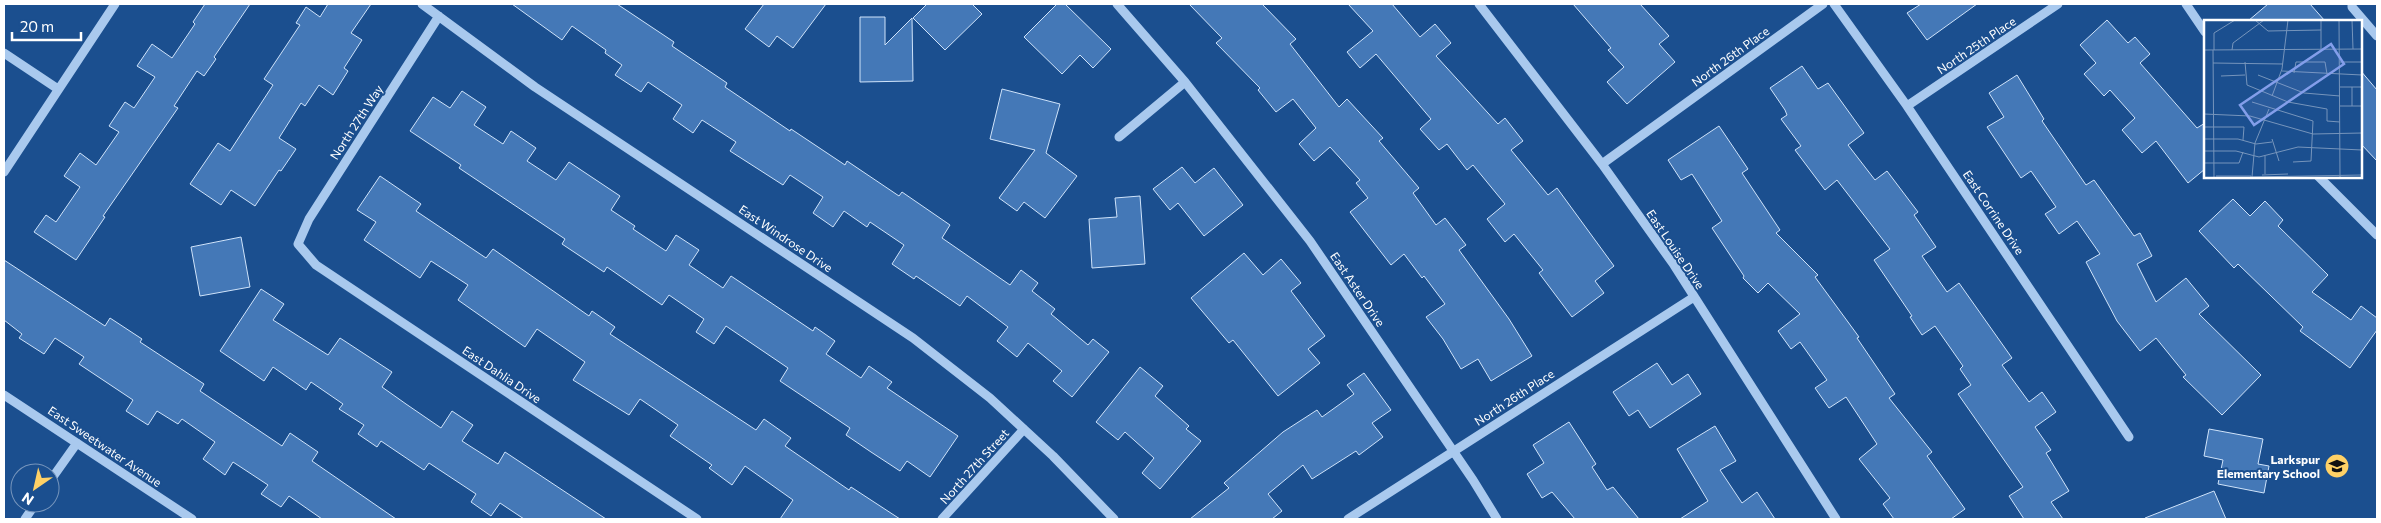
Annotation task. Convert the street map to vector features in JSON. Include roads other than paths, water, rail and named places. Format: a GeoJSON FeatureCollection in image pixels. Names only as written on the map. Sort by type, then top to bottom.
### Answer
{"type":"FeatureCollection","features":[{"type":"Feature","properties":{"kind":"street"},"geometry":{"type":"LineString","coordinates":[[4,172],[115,4]]}},
{"type":"Feature","properties":{"kind":"street","name":"East Windrose Drive"},"geometry":{"type":"LineString","coordinates":[[422,4],[535,87],[913,338],[990,398],[1024,429],[1114,519]]}},
{"type":"Feature","properties":{"kind":"street","name":"East Aster Drive"},"geometry":{"type":"LineString","coordinates":[[1116,4],[1185,82],[1310,240],[1453,451],[1496,519]]}},
{"type":"Feature","properties":{"kind":"street","name":"East Louise Drive"},"geometry":{"type":"LineString","coordinates":[[1479,4],[1602,164],[1674,264],[1836,519]]}},
{"type":"Feature","properties":{"kind":"street","name":"North 26th Place"},"geometry":{"type":"LineString","coordinates":[[1602,164],[1823,4]]}},
{"type":"Feature","properties":{"kind":"street","name":"East Corrine Drive"},"geometry":{"type":"LineString","coordinates":[[1834,4],[1907,106],[2129,437]]}},
{"type":"Feature","properties":{"kind":"street","name":"North 25th Place"},"geometry":{"type":"LineString","coordinates":[[1907,106],[2058,4]]}},
{"type":"Feature","properties":{"kind":"street"},"geometry":{"type":"LineString","coordinates":[[2186,4],[2204,31]]}},
{"type":"Feature","properties":{"kind":"street"},"geometry":{"type":"LineString","coordinates":[[2352,4],[2352,7],[2377,36]]}},
{"type":"Feature","properties":{"kind":"street","name":"North 27th Way"},"geometry":{"type":"LineString","coordinates":[[298,244],[309,219],[439,16]]}},
{"type":"Feature","properties":{"kind":"street"},"geometry":{"type":"LineString","coordinates":[[4,54],[58,88]]}},
{"type":"Feature","properties":{"kind":"street"},"geometry":{"type":"LineString","coordinates":[[1119,137],[1185,82]]}},
{"type":"Feature","properties":{"kind":"street"},"geometry":{"type":"LineString","coordinates":[[2320,178],[2377,235]]}},
{"type":"Feature","properties":{"kind":"street","name":"East Dahlia Drive"},"geometry":{"type":"LineString","coordinates":[[298,244],[316,265],[697,519]]}},
{"type":"Feature","properties":{"kind":"street","name":"North 26th Place"},"geometry":{"type":"LineString","coordinates":[[1348,519],[1694,296]]}},
{"type":"Feature","properties":{"kind":"street","name":"East Sweetwater Avenue"},"geometry":{"type":"LineString","coordinates":[[4,394],[192,519]]}},
{"type":"Feature","properties":{"kind":"street","name":"North 27th Street"},"geometry":{"type":"LineString","coordinates":[[942,519],[1024,429]]}},
{"type":"Feature","properties":{"kind":"street"},"geometry":{"type":"LineString","coordinates":[[60,467],[77,443]]}},
{"type":"Feature","properties":{"kind":"place","name":"Larkspur Elementary School"},"geometry":{"type":"Point","coordinates":[2337,466]}}]}
